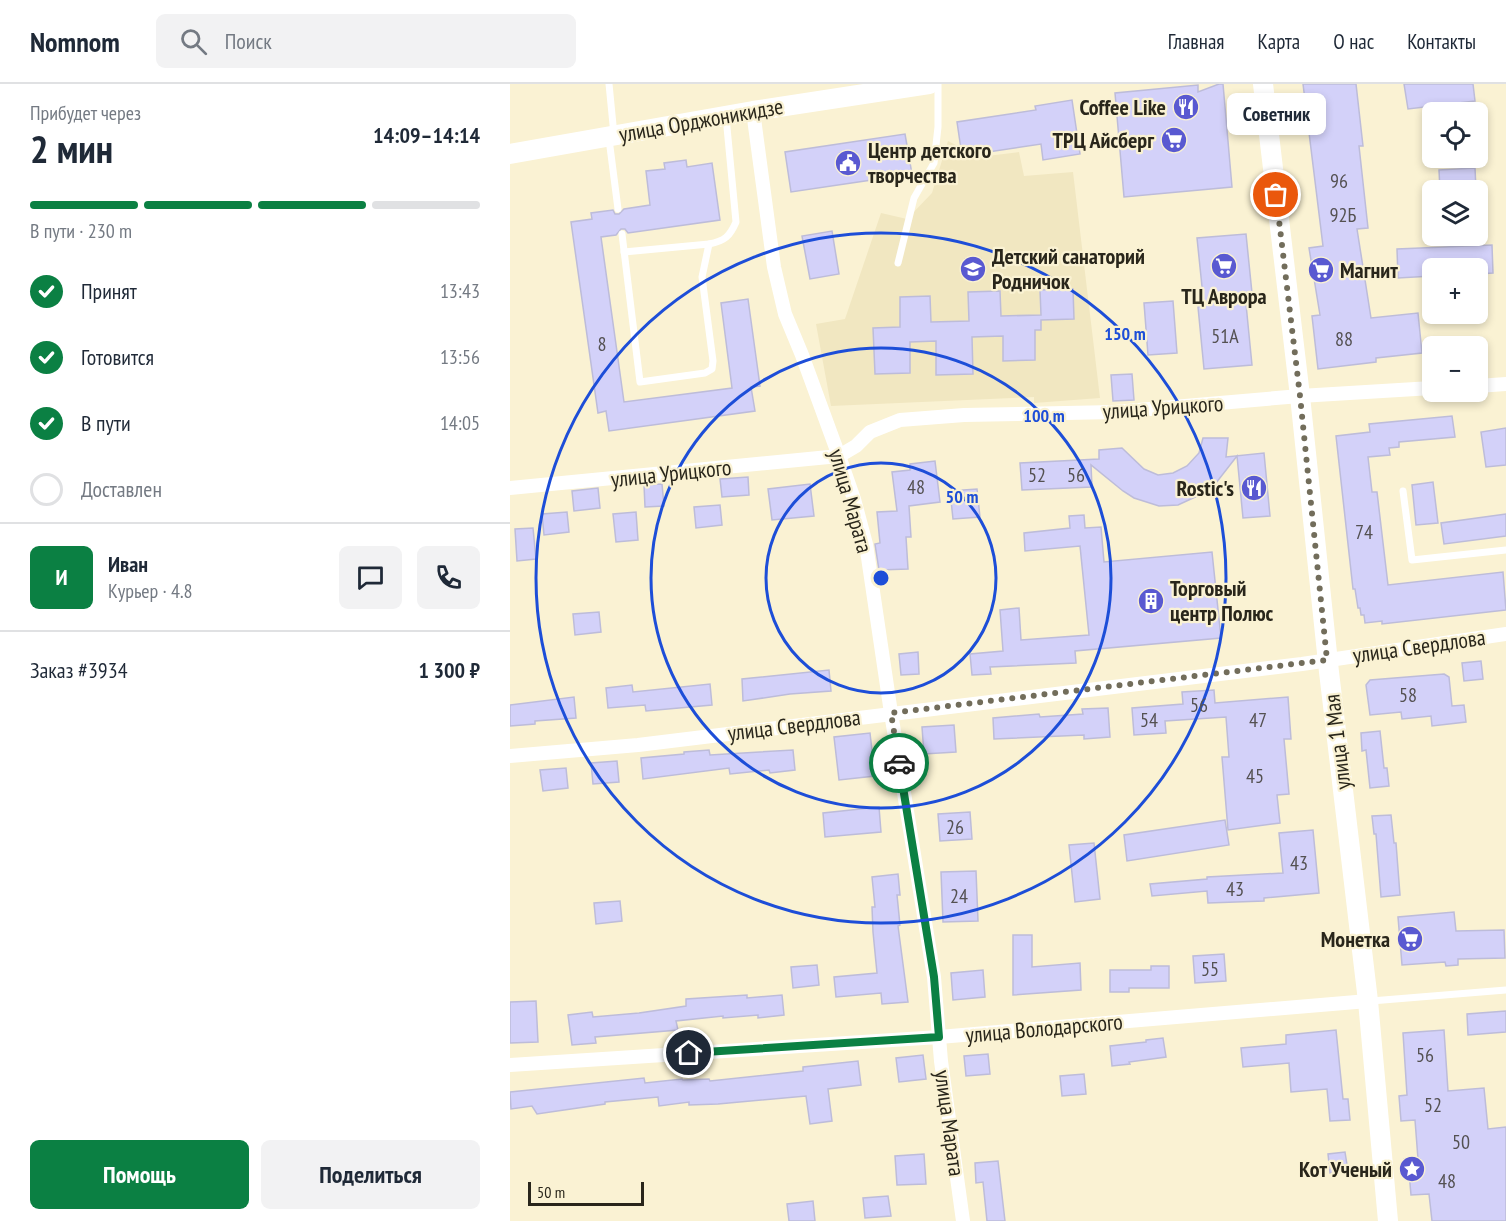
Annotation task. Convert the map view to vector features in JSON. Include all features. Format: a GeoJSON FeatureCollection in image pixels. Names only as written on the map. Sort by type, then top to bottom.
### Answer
{"type":"FeatureCollection","features":[{"type":"Feature","properties":{"kind":"main road","name":"улица 1 Мая"},"geometry":{"type":"LineString","coordinates":[[1263,84],[1300,396],[1327,660],[1368,1001],[1388,1221]]}},
{"type":"Feature","properties":{"kind":"main road","name":"улица Орджоникидзе"},"geometry":{"type":"LineString","coordinates":[[510,154],[917,85]]}},
{"type":"Feature","properties":{"kind":"street","name":"улица Марата"},"geometry":{"type":"LineString","coordinates":[[753,111],[774,267],[784,314],[802,355],[839,456],[866,544],[934,977],[939,1037],[963,1221]]}},
{"type":"Feature","properties":{"kind":"street"},"geometry":{"type":"LineString","coordinates":[[1488,385],[1506,384]]}},
{"type":"Feature","properties":{"kind":"street","name":"улица Урицкого"},"geometry":{"type":"LineString","coordinates":[[510,488],[839,456],[856,446],[870,432],[900,420],[964,415],[1115,412],[1300,396],[1422,389]]}},
{"type":"Feature","properties":{"kind":"street","name":"улица Свердлова"},"geometry":{"type":"LineString","coordinates":[[510,756],[638,745],[1327,660],[1506,634]]}},
{"type":"Feature","properties":{"kind":"street","name":"улица Володарского"},"geometry":{"type":"LineString","coordinates":[[510,1065],[939,1037],[1368,1001]]}},
{"type":"Feature","properties":{"kind":"lane"},"geometry":{"type":"LineString","coordinates":[[609,84],[618,209]]}},
{"type":"Feature","properties":{"kind":"lane"},"geometry":{"type":"LineString","coordinates":[[898,263],[914,198],[934,163],[938,127],[938,84]]}},
{"type":"Feature","properties":{"kind":"lane"},"geometry":{"type":"LineString","coordinates":[[624,252],[709,244],[721,242],[730,235],[735,222],[726,116]]}},
{"type":"Feature","properties":{"kind":"lane"},"geometry":{"type":"LineString","coordinates":[[622,234],[640,382],[712,369],[713,361],[702,277],[709,244]]}},
{"type":"Feature","properties":{"kind":"lane"},"geometry":{"type":"LineString","coordinates":[[1402,491],[1412,560],[1506,550]]}},
{"type":"Feature","properties":{"kind":"lane","name":"улица Володарского"},"geometry":{"type":"LineString","coordinates":[[1368,1001],[1506,990]]}},
{"type":"Feature","properties":{"kind":"shaded area","name":"Детский санаторий Родничок"},"geometry":{"type":"Polygon","coordinates":[[[948,141],[979,157],[1019,152],[1024,176],[1073,172],[1100,398],[1034,403],[1034,397],[831,406],[816,324],[845,319],[881,213],[907,219],[932,193],[948,141]]]}},
{"type":"Feature","properties":{"kind":"building","name":"ТРЦ Айсберг"},"geometry":{"type":"Polygon","coordinates":[[[1223,84],[1232,187],[1124,197],[1115,93],[1198,85],[1198,92],[1223,84]]]}},
{"type":"Feature","properties":{"kind":"building"},"geometry":{"type":"Polygon","coordinates":[[[1303,84],[1356,84],[1363,146],[1359,146],[1368,228],[1357,229],[1371,318],[1418,313],[1422,353],[1376,358],[1376,362],[1318,369],[1312,316],[1320,315],[1309,248],[1323,246],[1303,84]]]}},
{"type":"Feature","properties":{"kind":"building"},"geometry":{"type":"Polygon","coordinates":[[[1404,84],[1473,84],[1475,101],[1422,102],[1422,107],[1408,109],[1404,84]]]}},
{"type":"Feature","properties":{"kind":"building"},"geometry":{"type":"Polygon","coordinates":[[[1072,100],[1080,154],[1043,160],[1041,144],[962,156],[957,122],[1036,110],[1035,106],[1072,100]]]}},
{"type":"Feature","properties":{"kind":"building","name":"Центр детского творчества"},"geometry":{"type":"Polygon","coordinates":[[[905,134],[912,174],[791,192],[785,152],[905,134]]]}},
{"type":"Feature","properties":{"kind":"building"},"geometry":{"type":"Polygon","coordinates":[[[686,160],[687,167],[712,163],[720,220],[628,233],[625,229],[621,229],[616,235],[601,237],[624,402],[732,388],[721,303],[748,299],[760,386],[751,387],[755,411],[609,431],[606,411],[598,413],[571,222],[592,219],[591,213],[613,210],[615,214],[619,214],[624,209],[650,205],[646,171],[665,169],[664,163],[686,160]]]}},
{"type":"Feature","properties":{"kind":"building"},"geometry":{"type":"Polygon","coordinates":[[[1475,168],[1476,180],[1440,180],[1439,170],[1475,168]]]}},
{"type":"Feature","properties":{"kind":"building"},"geometry":{"type":"Polygon","coordinates":[[[832,231],[839,274],[810,279],[802,236],[832,231]]]}},
{"type":"Feature","properties":{"kind":"building"},"geometry":{"type":"Polygon","coordinates":[[[1246,234],[1252,293],[1245,294],[1252,365],[1204,369],[1198,307],[1204,306],[1197,238],[1246,234]]]}},
{"type":"Feature","properties":{"kind":"building"},"geometry":{"type":"Polygon","coordinates":[[[1492,245],[1493,273],[1488,273],[1488,258],[1422,258],[1422,277],[1398,278],[1397,249],[1492,245]]]}},
{"type":"Feature","properties":{"kind":"building"},"geometry":{"type":"Polygon","coordinates":[[[1073,289],[1074,319],[1041,320],[1041,330],[1035,330],[1035,360],[1003,361],[1003,336],[972,337],[973,374],[936,375],[936,341],[910,342],[910,373],[875,374],[873,328],[900,327],[900,297],[930,296],[931,322],[969,321],[968,292],[1000,291],[1001,316],[1041,315],[1040,290],[1073,289]]]}},
{"type":"Feature","properties":{"kind":"building"},"geometry":{"type":"Polygon","coordinates":[[[1173,301],[1177,353],[1148,355],[1144,303],[1173,301]]]}},
{"type":"Feature","properties":{"kind":"building"},"geometry":{"type":"Polygon","coordinates":[[[1132,374],[1134,400],[1113,401],[1111,375],[1132,374]]]}},
{"type":"Feature","properties":{"kind":"building"},"geometry":{"type":"Polygon","coordinates":[[[1452,416],[1455,437],[1399,442],[1399,447],[1389,448],[1390,455],[1368,457],[1372,492],[1377,492],[1388,585],[1503,572],[1506,610],[1382,624],[1382,621],[1365,623],[1364,615],[1361,615],[1360,608],[1358,608],[1355,589],[1353,589],[1336,436],[1370,432],[1369,424],[1452,416]]]}},
{"type":"Feature","properties":{"kind":"building"},"geometry":{"type":"Polygon","coordinates":[[[1506,428],[1506,465],[1486,467],[1481,432],[1506,428]]]}},
{"type":"Feature","properties":{"kind":"building"},"geometry":{"type":"Polygon","coordinates":[[[1203,438],[1228,438],[1226,457],[1264,453],[1270,516],[1243,518],[1237,456],[1206,492],[1178,505],[1159,506],[1134,498],[1091,465],[1092,487],[1022,490],[1020,463],[1099,459],[1099,450],[1122,448],[1144,469],[1158,475],[1173,473],[1187,466],[1199,453],[1203,438]]]}},
{"type":"Feature","properties":{"kind":"building"},"geometry":{"type":"Polygon","coordinates":[[[935,461],[940,502],[909,506],[911,537],[906,537],[908,569],[879,570],[875,544],[880,543],[877,512],[897,511],[892,472],[910,470],[910,464],[935,461]]]}},
{"type":"Feature","properties":{"kind":"building"},"geometry":{"type":"Polygon","coordinates":[[[748,477],[749,495],[722,497],[720,479],[748,477]]]}},
{"type":"Feature","properties":{"kind":"building"},"geometry":{"type":"Polygon","coordinates":[[[1433,482],[1438,523],[1416,525],[1412,485],[1433,482]]]}},
{"type":"Feature","properties":{"kind":"building"},"geometry":{"type":"Polygon","coordinates":[[[662,484],[664,506],[645,507],[644,485],[662,484]]]}},
{"type":"Feature","properties":{"kind":"building"},"geometry":{"type":"Polygon","coordinates":[[[810,484],[814,516],[772,520],[768,489],[810,484]]]}},
{"type":"Feature","properties":{"kind":"building"},"geometry":{"type":"Polygon","coordinates":[[[598,488],[600,508],[574,511],[572,491],[598,488]]]}},
{"type":"Feature","properties":{"kind":"building"},"geometry":{"type":"Polygon","coordinates":[[[977,489],[980,517],[953,519],[950,491],[977,489]]]}},
{"type":"Feature","properties":{"kind":"building"},"geometry":{"type":"Polygon","coordinates":[[[720,505],[722,525],[696,528],[694,507],[720,505]]]}},
{"type":"Feature","properties":{"kind":"building"},"geometry":{"type":"Polygon","coordinates":[[[567,512],[569,532],[544,535],[542,514],[567,512]]]}},
{"type":"Feature","properties":{"kind":"building"},"geometry":{"type":"Polygon","coordinates":[[[636,512],[638,540],[616,542],[613,514],[636,512]]]}},
{"type":"Feature","properties":{"kind":"building"},"geometry":{"type":"Polygon","coordinates":[[[1506,514],[1506,536],[1444,544],[1441,523],[1506,514]]]}},
{"type":"Feature","properties":{"kind":"building","name":"Торговый центр Полюс"},"geometry":{"type":"Polygon","coordinates":[[[1084,515],[1085,528],[1101,527],[1104,562],[1212,552],[1221,638],[1075,651],[1076,663],[990,667],[991,674],[972,675],[970,654],[1003,651],[1000,610],[1019,608],[1021,640],[1089,635],[1080,546],[1025,551],[1024,533],[1070,528],[1069,516],[1084,515]]]}},
{"type":"Feature","properties":{"kind":"building"},"geometry":{"type":"Polygon","coordinates":[[[533,528],[536,559],[517,561],[515,529],[533,528]]]}},
{"type":"Feature","properties":{"kind":"building"},"geometry":{"type":"Polygon","coordinates":[[[599,612],[601,632],[575,635],[573,614],[599,612]]]}},
{"type":"Feature","properties":{"kind":"building"},"geometry":{"type":"Polygon","coordinates":[[[918,652],[919,674],[901,675],[899,654],[918,652]]]}},
{"type":"Feature","properties":{"kind":"building"},"geometry":{"type":"Polygon","coordinates":[[[1481,661],[1483,679],[1464,681],[1462,663],[1481,661]]]}},
{"type":"Feature","properties":{"kind":"building"},"geometry":{"type":"Polygon","coordinates":[[[829,670],[831,691],[743,701],[742,679],[829,670]]]}},
{"type":"Feature","properties":{"kind":"building"},"geometry":{"type":"Polygon","coordinates":[[[1444,674],[1449,677],[1452,706],[1464,705],[1466,722],[1432,726],[1431,716],[1402,719],[1401,712],[1370,715],[1366,685],[1370,680],[1444,674]]]}},
{"type":"Feature","properties":{"kind":"building"},"geometry":{"type":"Polygon","coordinates":[[[710,684],[712,705],[646,711],[645,705],[608,708],[606,688],[632,685],[633,692],[710,684]]]}},
{"type":"Feature","properties":{"kind":"building"},"geometry":{"type":"Polygon","coordinates":[[[1214,690],[1215,703],[1288,697],[1291,739],[1284,739],[1289,794],[1277,795],[1280,823],[1228,830],[1222,757],[1229,757],[1226,717],[1165,721],[1166,733],[1134,735],[1132,708],[1183,704],[1182,692],[1214,690]]]}},
{"type":"Feature","properties":{"kind":"building"},"geometry":{"type":"Polygon","coordinates":[[[574,697],[576,718],[535,721],[535,724],[510,726],[510,705],[574,697]]]}},
{"type":"Feature","properties":{"kind":"building"},"geometry":{"type":"Polygon","coordinates":[[[1108,708],[1110,737],[1084,739],[1084,735],[994,739],[993,718],[1039,714],[1040,717],[1083,714],[1082,709],[1108,708]]]}},
{"type":"Feature","properties":{"kind":"building"},"geometry":{"type":"Polygon","coordinates":[[[954,725],[956,752],[924,754],[922,727],[954,725]]]}},
{"type":"Feature","properties":{"kind":"building"},"geometry":{"type":"Polygon","coordinates":[[[1380,731],[1384,768],[1387,768],[1389,786],[1370,788],[1366,750],[1362,751],[1361,733],[1380,731]]]}},
{"type":"Feature","properties":{"kind":"building"},"geometry":{"type":"Polygon","coordinates":[[[870,733],[875,776],[839,780],[834,737],[870,733]]]}},
{"type":"Feature","properties":{"kind":"building"},"geometry":{"type":"Polygon","coordinates":[[[709,750],[710,755],[793,750],[795,770],[730,774],[729,768],[643,779],[641,758],[709,750]]]}},
{"type":"Feature","properties":{"kind":"building"},"geometry":{"type":"Polygon","coordinates":[[[617,761],[619,782],[593,784],[591,763],[617,761]]]}},
{"type":"Feature","properties":{"kind":"building"},"geometry":{"type":"Polygon","coordinates":[[[566,768],[568,788],[543,791],[540,770],[566,768]]]}},
{"type":"Feature","properties":{"kind":"building"},"geometry":{"type":"Polygon","coordinates":[[[879,807],[881,832],[825,837],[823,813],[879,807]]]}},
{"type":"Feature","properties":{"kind":"building"},"geometry":{"type":"Polygon","coordinates":[[[970,812],[972,839],[940,841],[938,814],[970,812]]]}},
{"type":"Feature","properties":{"kind":"building"},"geometry":{"type":"Polygon","coordinates":[[[1391,815],[1394,843],[1396,843],[1400,895],[1381,897],[1376,834],[1374,834],[1372,816],[1391,815]]]}},
{"type":"Feature","properties":{"kind":"building"},"geometry":{"type":"Polygon","coordinates":[[[1225,820],[1229,845],[1127,861],[1124,835],[1225,820]]]}},
{"type":"Feature","properties":{"kind":"building"},"geometry":{"type":"Polygon","coordinates":[[[1313,830],[1319,893],[1264,898],[1264,901],[1208,903],[1207,891],[1152,896],[1150,884],[1207,879],[1207,877],[1283,873],[1279,833],[1313,830]]]}},
{"type":"Feature","properties":{"kind":"building"},"geometry":{"type":"Polygon","coordinates":[[[1094,843],[1100,899],[1075,902],[1069,845],[1094,843]]]}},
{"type":"Feature","properties":{"kind":"building"},"geometry":{"type":"Polygon","coordinates":[[[976,871],[978,921],[943,922],[941,872],[976,871]]]}},
{"type":"Feature","properties":{"kind":"building"},"geometry":{"type":"Polygon","coordinates":[[[898,874],[900,895],[897,895],[900,925],[898,926],[908,1002],[882,1004],[881,993],[836,997],[834,977],[877,973],[873,932],[872,907],[875,907],[872,877],[898,874]]]}},
{"type":"Feature","properties":{"kind":"building"},"geometry":{"type":"Polygon","coordinates":[[[620,901],[622,921],[596,924],[594,903],[620,901]]]}},
{"type":"Feature","properties":{"kind":"building"},"geometry":{"type":"Polygon","coordinates":[[[1454,912],[1456,931],[1504,930],[1505,958],[1458,959],[1458,965],[1446,966],[1445,962],[1402,965],[1398,917],[1454,912]]]}},
{"type":"Feature","properties":{"kind":"building"},"geometry":{"type":"Polygon","coordinates":[[[1013,935],[1032,935],[1032,967],[1080,963],[1081,990],[1013,995],[1013,935]]]}},
{"type":"Feature","properties":{"kind":"building"},"geometry":{"type":"Polygon","coordinates":[[[1224,954],[1226,981],[1195,983],[1193,956],[1224,954]]]}},
{"type":"Feature","properties":{"kind":"building"},"geometry":{"type":"Polygon","coordinates":[[[817,965],[819,985],[793,988],[791,967],[817,965]]]}},
{"type":"Feature","properties":{"kind":"building"},"geometry":{"type":"Polygon","coordinates":[[[1151,966],[1169,966],[1169,988],[1129,988],[1129,992],[1110,992],[1110,970],[1151,970],[1151,966]]]}},
{"type":"Feature","properties":{"kind":"building"},"geometry":{"type":"Polygon","coordinates":[[[983,970],[985,997],[953,1000],[951,973],[983,970]]]}},
{"type":"Feature","properties":{"kind":"building"},"geometry":{"type":"Polygon","coordinates":[[[747,995],[747,998],[782,995],[784,1015],[758,1018],[758,1015],[723,1018],[723,1016],[676,1021],[678,1030],[595,1037],[596,1043],[572,1045],[568,1015],[592,1012],[593,1017],[639,1013],[686,1006],[686,999],[747,995]]]}},
{"type":"Feature","properties":{"kind":"building"},"geometry":{"type":"Polygon","coordinates":[[[536,1001],[538,1042],[510,1043],[510,1002],[536,1001]]]}},
{"type":"Feature","properties":{"kind":"building"},"geometry":{"type":"Polygon","coordinates":[[[1506,1011],[1506,1032],[1468,1035],[1467,1014],[1506,1011]]]}},
{"type":"Feature","properties":{"kind":"building"},"geometry":{"type":"Polygon","coordinates":[[[1336,1030],[1343,1099],[1348,1099],[1350,1120],[1330,1121],[1327,1089],[1291,1092],[1289,1063],[1243,1067],[1241,1048],[1286,1044],[1286,1035],[1336,1030]]]}},
{"type":"Feature","properties":{"kind":"building"},"geometry":{"type":"Polygon","coordinates":[[[1444,1030],[1448,1091],[1484,1088],[1488,1129],[1506,1127],[1506,1221],[1432,1221],[1429,1194],[1411,1195],[1409,1172],[1419,1172],[1415,1120],[1401,1121],[1399,1096],[1407,1095],[1403,1033],[1444,1030]]]}},
{"type":"Feature","properties":{"kind":"building"},"geometry":{"type":"Polygon","coordinates":[[[1163,1038],[1166,1057],[1112,1066],[1110,1046],[1163,1038]]]}},
{"type":"Feature","properties":{"kind":"building"},"geometry":{"type":"Polygon","coordinates":[[[988,1054],[990,1074],[966,1076],[964,1056],[988,1054]]]}},
{"type":"Feature","properties":{"kind":"building"},"geometry":{"type":"Polygon","coordinates":[[[923,1055],[926,1079],[899,1082],[896,1058],[923,1055]]]}},
{"type":"Feature","properties":{"kind":"building"},"geometry":{"type":"Polygon","coordinates":[[[858,1061],[861,1085],[828,1089],[832,1121],[810,1124],[806,1096],[718,1104],[689,1105],[689,1102],[659,1106],[658,1097],[605,1102],[605,1104],[537,1114],[532,1106],[511,1109],[510,1092],[644,1078],[645,1083],[682,1079],[709,1079],[710,1081],[803,1071],[803,1067],[858,1061]]]}},
{"type":"Feature","properties":{"kind":"building"},"geometry":{"type":"Polygon","coordinates":[[[1084,1074],[1086,1094],[1062,1096],[1060,1076],[1084,1074]]]}},
{"type":"Feature","properties":{"kind":"building"},"geometry":{"type":"Polygon","coordinates":[[[1345,1152],[1348,1171],[1330,1173],[1328,1154],[1345,1152]]]}},
{"type":"Feature","properties":{"kind":"building"},"geometry":{"type":"Polygon","coordinates":[[[924,1154],[926,1184],[897,1185],[895,1156],[924,1154]]]}},
{"type":"Feature","properties":{"kind":"building"},"geometry":{"type":"Polygon","coordinates":[[[998,1161],[1005,1221],[987,1221],[983,1182],[976,1183],[975,1163],[998,1161]]]}},
{"type":"Feature","properties":{"kind":"building"},"geometry":{"type":"Polygon","coordinates":[[[888,1196],[891,1216],[865,1218],[863,1198],[888,1196]]]}},
{"type":"Feature","properties":{"kind":"building"},"geometry":{"type":"Polygon","coordinates":[[[813,1201],[815,1221],[789,1221],[787,1204],[813,1201]]]}},
{"type":"Feature","properties":{"kind":"way so far"},"geometry":{"type":"LineString","coordinates":[[899,763],[891,713],[1327,660],[1300,396],[1276,195]]}},
{"type":"Feature","properties":{"kind":"place","name":"Coffee Like"},"geometry":{"type":"Point","coordinates":[1186,107]}},
{"type":"Feature","properties":{"kind":"place","name":"ТРЦ Айсберг"},"geometry":{"type":"Point","coordinates":[1174,140]}},
{"type":"Feature","properties":{"kind":"place","name":"Центр детского творчества"},"geometry":{"type":"Point","coordinates":[848,163]}},
{"type":"Feature","properties":{"kind":"place","name":"Советник"},"geometry":{"type":"Point","coordinates":[1276,195]}},
{"type":"Feature","properties":{"kind":"place","name":"ТЦ Аврора"},"geometry":{"type":"Point","coordinates":[1224,266]}},
{"type":"Feature","properties":{"kind":"place","name":"Детский санаторий Родничок"},"geometry":{"type":"Point","coordinates":[973,269]}},
{"type":"Feature","properties":{"kind":"place","name":"Магнит"},"geometry":{"type":"Point","coordinates":[1321,270]}},
{"type":"Feature","properties":{"kind":"place","name":"Rostic's"},"geometry":{"type":"Point","coordinates":[1254,488]}},
{"type":"Feature","properties":{"kind":"place","name":"Торговый центр Полюс"},"geometry":{"type":"Point","coordinates":[1151,601]}},
{"type":"Feature","properties":{"kind":"place","name":"Монетка"},"geometry":{"type":"Point","coordinates":[1410,939]}},
{"type":"Feature","properties":{"kind":"place","name":"Кот Ученый"},"geometry":{"type":"Point","coordinates":[1412,1169]}},
{"type":"Feature","properties":{"kind":"route"},"geometry":{"type":"LineString","coordinates":[[689,1053],[939,1037],[934,977],[899,763]]}}]}
